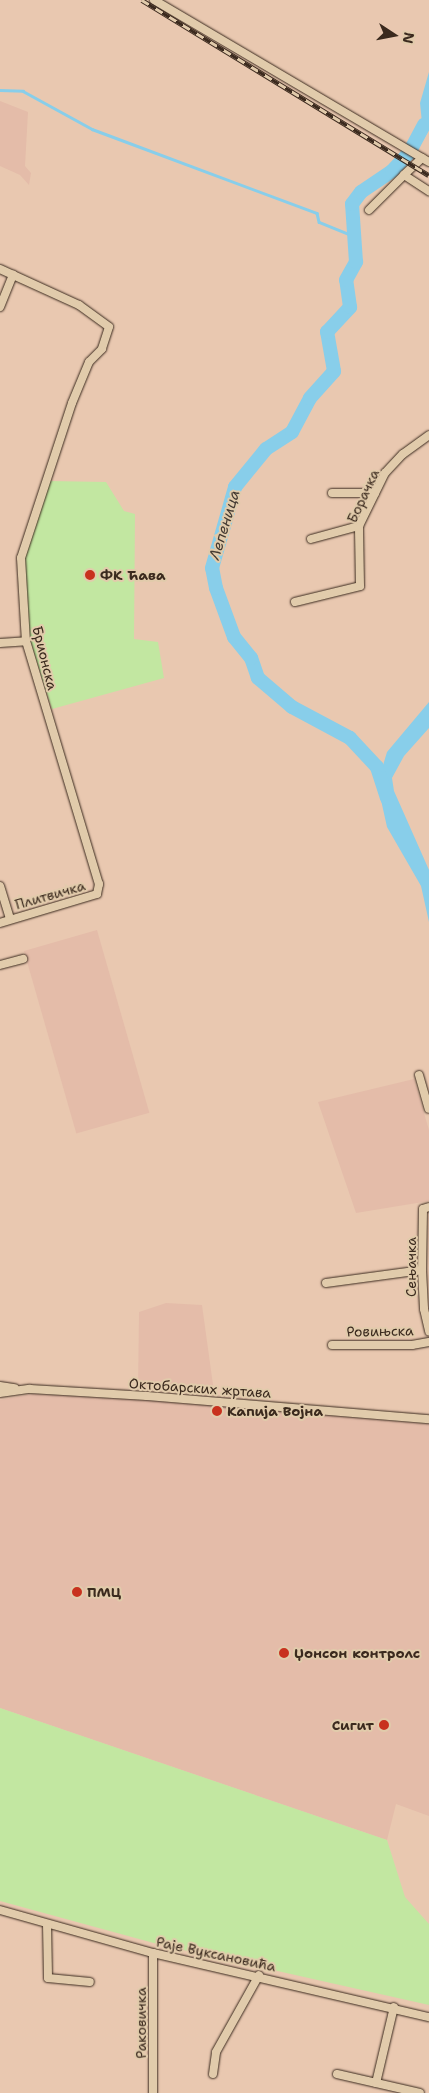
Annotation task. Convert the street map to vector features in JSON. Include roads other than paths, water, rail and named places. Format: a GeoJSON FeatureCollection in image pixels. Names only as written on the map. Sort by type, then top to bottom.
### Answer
{"type":"FeatureCollection","features":[{"type":"Feature","properties":{"kind":"street"},"geometry":{"type":"LineString","coordinates":[[154,0],[406,146],[426,160],[404,175],[369,210]]}},
{"type":"Feature","properties":{"kind":"street"},"geometry":{"type":"LineString","coordinates":[[404,175],[429,191]]}},
{"type":"Feature","properties":{"kind":"street"},"geometry":{"type":"LineString","coordinates":[[0,269],[13,274],[0,307]]}},
{"type":"Feature","properties":{"kind":"street","name":"Брионска"},"geometry":{"type":"LineString","coordinates":[[13,274],[79,305],[109,328],[102,348],[88,362],[27,534],[21,558],[26,641],[99,884]]}},
{"type":"Feature","properties":{"kind":"street","name":"Борачка"},"geometry":{"type":"LineString","coordinates":[[295,602],[360,586],[359,526],[386,473],[403,454],[429,435]]}},
{"type":"Feature","properties":{"kind":"street"},"geometry":{"type":"LineString","coordinates":[[332,492],[375,493]]}},
{"type":"Feature","properties":{"kind":"street"},"geometry":{"type":"LineString","coordinates":[[311,539],[359,526]]}},
{"type":"Feature","properties":{"kind":"street"},"geometry":{"type":"LineString","coordinates":[[0,643],[26,641]]}},
{"type":"Feature","properties":{"kind":"street","name":"Плитвичка"},"geometry":{"type":"LineString","coordinates":[[0,923],[97,894],[99,884]]}},
{"type":"Feature","properties":{"kind":"street"},"geometry":{"type":"LineString","coordinates":[[0,886],[10,920]]}},
{"type":"Feature","properties":{"kind":"street"},"geometry":{"type":"LineString","coordinates":[[0,965],[23,959]]}},
{"type":"Feature","properties":{"kind":"street"},"geometry":{"type":"LineString","coordinates":[[419,1075],[429,1109]]}},
{"type":"Feature","properties":{"kind":"street","name":"Сењачка"},"geometry":{"type":"LineString","coordinates":[[429,1207],[423,1209],[424,1309],[429,1330]]}},
{"type":"Feature","properties":{"kind":"street"},"geometry":{"type":"LineString","coordinates":[[326,1283],[425,1266]]}},
{"type":"Feature","properties":{"kind":"street","name":"Ровињска"},"geometry":{"type":"LineString","coordinates":[[332,1345],[412,1345],[429,1342]]}},
{"type":"Feature","properties":{"kind":"street"},"geometry":{"type":"LineString","coordinates":[[0,1386],[30,1389]]}},
{"type":"Feature","properties":{"kind":"street","name":"Октобарских жртава"},"geometry":{"type":"LineString","coordinates":[[0,1393],[30,1389],[217,1401],[429,1419]]}},
{"type":"Feature","properties":{"kind":"street","name":"Раје Вуксановића"},"geometry":{"type":"LineString","coordinates":[[0,1910],[153,1953],[259,1975],[429,2016]]}},
{"type":"Feature","properties":{"kind":"street"},"geometry":{"type":"LineString","coordinates":[[47,1924],[48,1978],[90,1982]]}},
{"type":"Feature","properties":{"kind":"street","name":"Раковичка"},"geometry":{"type":"LineString","coordinates":[[153,1953],[153,2093]]}},
{"type":"Feature","properties":{"kind":"street"},"geometry":{"type":"LineString","coordinates":[[213,2074],[216,2052],[259,1975]]}},
{"type":"Feature","properties":{"kind":"street"},"geometry":{"type":"LineString","coordinates":[[376,2083],[394,2008]]}},
{"type":"Feature","properties":{"kind":"street"},"geometry":{"type":"LineString","coordinates":[[337,2074],[420,2093]]}},
{"type":"Feature","properties":{"kind":"water"},"geometry":{"type":"Polygon","coordinates":[[[429,72],[429,130],[420,146],[412,139],[422,123],[420,103],[429,72]]]}},
{"type":"Feature","properties":{"kind":"water"},"geometry":{"type":"Polygon","coordinates":[[[429,702],[429,728],[404,756],[392,778],[394,791],[429,870],[429,922],[421,886],[387,827],[377,782],[385,780],[381,772],[387,752],[429,702]]]}},
{"type":"Feature","properties":{"kind":"waterway"},"geometry":{"type":"LineString","coordinates":[[0,90],[23,91],[92,129],[317,213],[319,222],[354,236]]}},
{"type":"Feature","properties":{"kind":"waterway","name":"Лепеница"},"geometry":{"type":"LineString","coordinates":[[387,798],[377,767],[350,738],[292,707],[258,678],[251,658],[234,637],[216,588],[212,568],[235,487],[266,449],[292,432],[310,398],[334,371],[327,332],[350,307],[346,280],[356,262],[352,204],[361,192],[392,171],[409,153],[424,125]]}},
{"type":"Feature","properties":{"kind":"railway"},"geometry":{"type":"LineString","coordinates":[[142,0],[429,175]]}},
{"type":"Feature","properties":{"kind":"place","name":"ФК Ћава"},"geometry":{"type":"Point","coordinates":[90,575]}},
{"type":"Feature","properties":{"kind":"place","name":"Капија Војна"},"geometry":{"type":"Point","coordinates":[217,1411]}},
{"type":"Feature","properties":{"kind":"place","name":"ПМЦ"},"geometry":{"type":"Point","coordinates":[77,1592]}},
{"type":"Feature","properties":{"kind":"place","name":"Џонсон контролс"},"geometry":{"type":"Point","coordinates":[284,1653]}},
{"type":"Feature","properties":{"kind":"place","name":"Сигит"},"geometry":{"type":"Point","coordinates":[384,1725]}}]}
